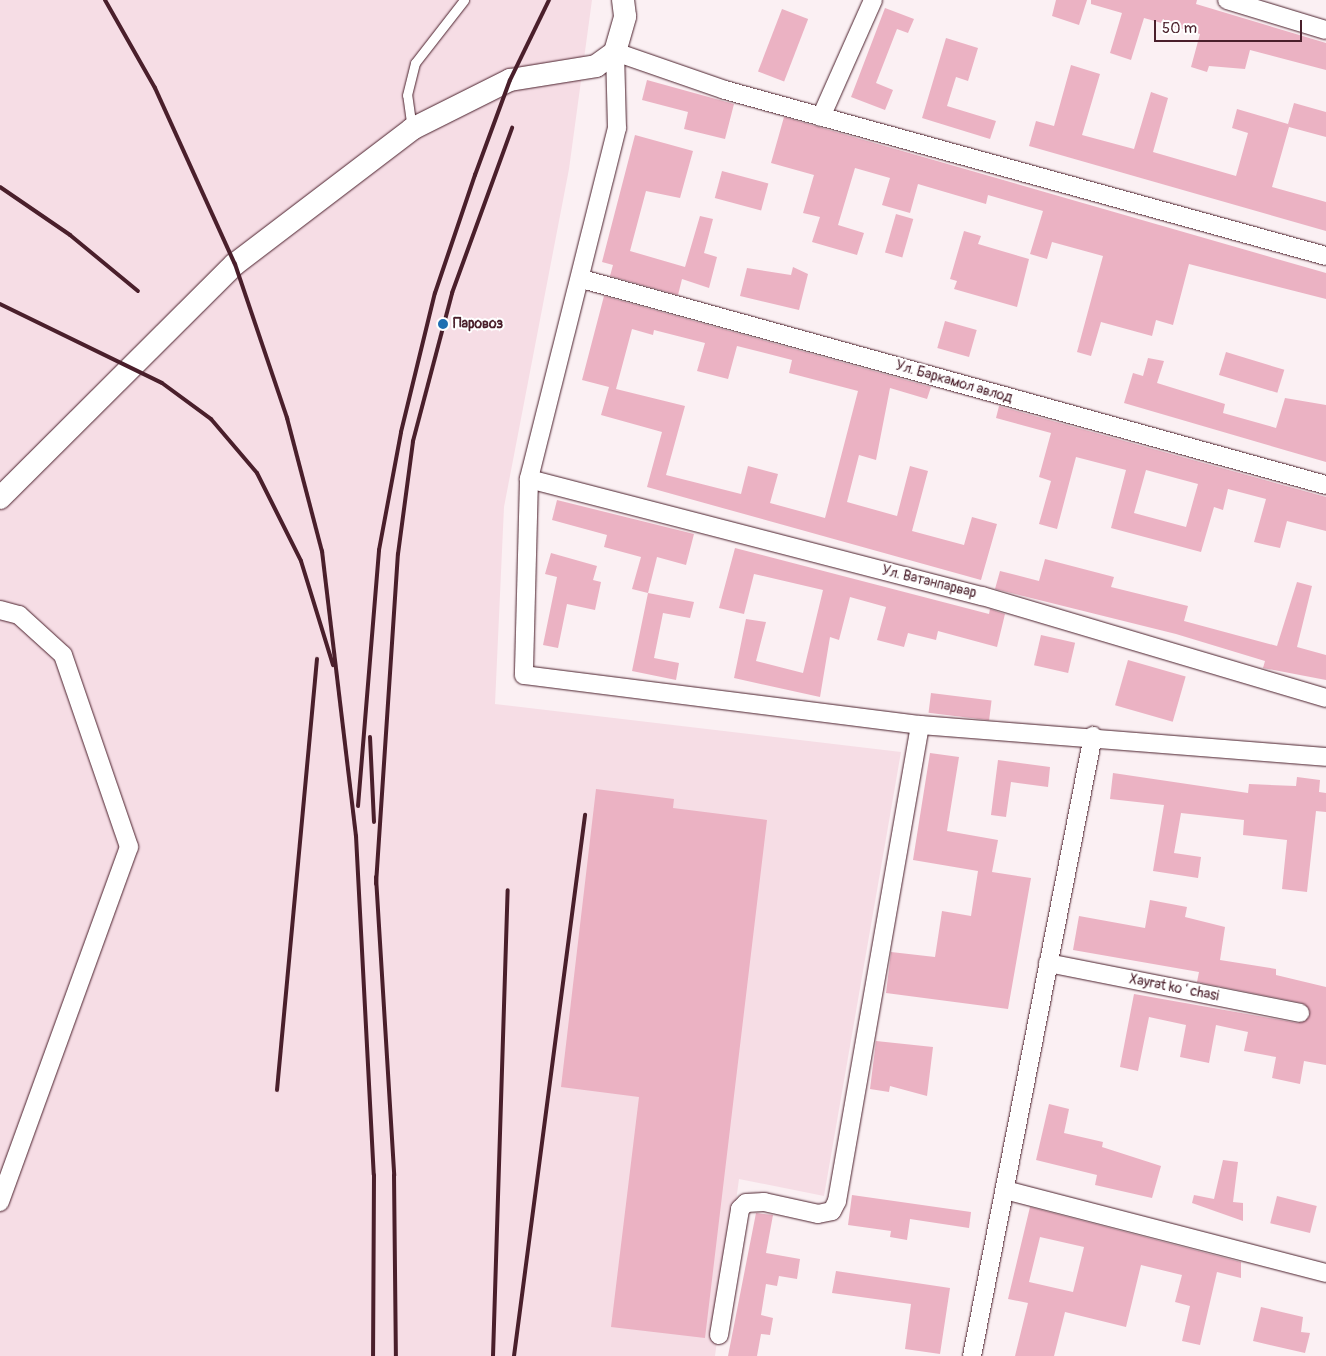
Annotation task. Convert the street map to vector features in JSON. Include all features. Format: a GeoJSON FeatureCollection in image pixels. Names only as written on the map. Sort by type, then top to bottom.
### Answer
{"type":"FeatureCollection","features":[{"type":"Feature","properties":{"kind":"street"},"geometry":{"type":"LineString","coordinates":[[623,0],[625,16],[615,52],[617,128],[582,279],[529,479],[524,675],[920,725],[1093,736],[1326,756]]}},
{"type":"Feature","properties":{"kind":"street"},"geometry":{"type":"LineString","coordinates":[[822,117],[873,0]]}},
{"type":"Feature","properties":{"kind":"street"},"geometry":{"type":"LineString","coordinates":[[1227,0],[1326,30]]}},
{"type":"Feature","properties":{"kind":"street"},"geometry":{"type":"LineString","coordinates":[[0,498],[235,264],[412,129],[510,80],[596,66],[615,52]]}},
{"type":"Feature","properties":{"kind":"street"},"geometry":{"type":"LineString","coordinates":[[615,52],[822,117],[1326,256]]}},
{"type":"Feature","properties":{"kind":"street","name":"Ул. Баркамол авлод"},"geometry":{"type":"LineString","coordinates":[[582,279],[1326,486]]}},
{"type":"Feature","properties":{"kind":"street","name":"Ул. Ватанпарвар"},"geometry":{"type":"LineString","coordinates":[[529,479],[982,596],[1326,698]]}},
{"type":"Feature","properties":{"kind":"street"},"geometry":{"type":"LineString","coordinates":[[0,610],[19,615],[63,655],[129,847],[0,1202]]}},
{"type":"Feature","properties":{"kind":"street"},"geometry":{"type":"LineString","coordinates":[[719,1335],[740,1209],[746,1203],[764,1202],[818,1214],[832,1211],[838,1201],[920,725]]}},
{"type":"Feature","properties":{"kind":"street"},"geometry":{"type":"LineString","coordinates":[[972,1356],[1093,736]]}},
{"type":"Feature","properties":{"kind":"street","name":"Xayrat koʻchasi"},"geometry":{"type":"LineString","coordinates":[[1048,963],[1300,1013]]}},
{"type":"Feature","properties":{"kind":"street"},"geometry":{"type":"LineString","coordinates":[[1005,1190],[1326,1273]]}},
{"type":"Feature","properties":{"kind":"lane"},"geometry":{"type":"LineString","coordinates":[[412,129],[407,95],[415,63],[464,0]]}},
{"type":"Feature","properties":{"kind":"shaded area"},"geometry":{"type":"Polygon","coordinates":[[[0,0],[592,0],[569,169],[504,507],[495,704],[901,752],[824,1196],[739,1179],[715,1356],[0,1356],[0,0]]]}},
{"type":"Feature","properties":{"kind":"building"},"geometry":{"type":"Polygon","coordinates":[[[1056,0],[1087,0],[1079,25],[1052,16],[1056,0]]]}},
{"type":"Feature","properties":{"kind":"building"},"geometry":{"type":"Polygon","coordinates":[[[1091,0],[1197,0],[1196,4],[1326,43],[1326,70],[1250,50],[1245,69],[1209,66],[1207,72],[1191,67],[1200,34],[1144,18],[1131,60],[1110,53],[1122,13],[1091,4],[1091,0]]]}},
{"type":"Feature","properties":{"kind":"building"},"geometry":{"type":"Polygon","coordinates":[[[885,8],[914,19],[908,33],[897,29],[876,83],[893,90],[885,110],[851,97],[885,8]]]}},
{"type":"Feature","properties":{"kind":"building"},"geometry":{"type":"Polygon","coordinates":[[[782,9],[808,19],[784,82],[758,72],[782,9]]]}},
{"type":"Feature","properties":{"kind":"building"},"geometry":{"type":"Polygon","coordinates":[[[946,38],[978,48],[968,81],[956,77],[947,106],[996,121],[990,139],[922,118],[946,38]]]}},
{"type":"Feature","properties":{"kind":"building"},"geometry":{"type":"Polygon","coordinates":[[[1071,65],[1100,74],[1082,135],[1134,149],[1151,92],[1168,98],[1153,152],[1236,176],[1248,133],[1232,128],[1237,109],[1288,124],[1294,103],[1326,112],[1326,137],[1289,127],[1272,187],[1326,202],[1326,231],[1029,146],[1036,121],[1054,126],[1071,65]]]}},
{"type":"Feature","properties":{"kind":"building"},"geometry":{"type":"Polygon","coordinates":[[[647,80],[734,104],[725,139],[684,129],[688,112],[642,100],[647,80]]]}},
{"type":"Feature","properties":{"kind":"building"},"geometry":{"type":"Polygon","coordinates":[[[784,117],[1326,273],[1326,299],[1189,264],[1173,325],[1156,320],[1152,336],[1101,322],[1091,356],[1077,352],[1103,256],[1052,242],[1047,259],[1030,254],[1043,211],[988,195],[986,204],[918,184],[910,213],[882,205],[890,178],[855,168],[838,225],[864,233],[857,255],[812,242],[820,217],[803,213],[814,175],[771,163],[784,117]]]}},
{"type":"Feature","properties":{"kind":"building"},"geometry":{"type":"Polygon","coordinates":[[[635,135],[693,151],[680,198],[646,191],[630,251],[685,267],[700,216],[713,219],[704,253],[717,257],[709,288],[682,279],[678,295],[610,276],[613,265],[602,262],[635,135]]]}},
{"type":"Feature","properties":{"kind":"building"},"geometry":{"type":"Polygon","coordinates":[[[722,171],[768,183],[761,210],[715,198],[722,171]]]}},
{"type":"Feature","properties":{"kind":"building"},"geometry":{"type":"Polygon","coordinates":[[[896,214],[913,219],[902,257],[885,252],[896,214]]]}},
{"type":"Feature","properties":{"kind":"building"},"geometry":{"type":"Polygon","coordinates":[[[964,231],[981,236],[978,244],[1029,259],[1017,307],[954,289],[957,281],[950,279],[964,231]]]}},
{"type":"Feature","properties":{"kind":"building"},"geometry":{"type":"Polygon","coordinates":[[[793,267],[808,274],[799,310],[740,296],[747,268],[791,275],[793,267]]]}},
{"type":"Feature","properties":{"kind":"building"},"geometry":{"type":"Polygon","coordinates":[[[604,296],[931,387],[927,399],[890,388],[876,460],[859,455],[847,502],[897,516],[910,466],[928,471],[912,531],[964,545],[972,517],[997,524],[981,580],[647,487],[662,432],[601,415],[609,387],[582,380],[604,296]],[[632,329],[616,389],[685,406],[666,475],[741,494],[748,466],[778,474],[770,503],[825,518],[858,391],[789,373],[792,360],[737,346],[728,379],[697,371],[705,343],[654,330],[653,335],[632,329]]]}},
{"type":"Feature","properties":{"kind":"building"},"geometry":{"type":"Polygon","coordinates":[[[945,321],[977,330],[969,357],[937,348],[945,321]]]}},
{"type":"Feature","properties":{"kind":"building"},"geometry":{"type":"Polygon","coordinates":[[[1226,352],[1284,370],[1277,393],[1219,375],[1226,352]]]}},
{"type":"Feature","properties":{"kind":"building"},"geometry":{"type":"Polygon","coordinates":[[[1148,358],[1164,361],[1157,383],[1225,404],[1223,413],[1276,428],[1285,398],[1326,405],[1326,462],[1124,403],[1133,373],[1143,376],[1148,358]]]}},
{"type":"Feature","properties":{"kind":"building"},"geometry":{"type":"Polygon","coordinates":[[[999,406],[1326,497],[1326,531],[1287,521],[1280,548],[1254,542],[1266,499],[1228,489],[1223,510],[1214,507],[1201,552],[1111,528],[1126,470],[1076,457],[1057,529],[1039,524],[1051,481],[1039,477],[1051,433],[996,418],[999,406]],[[1146,470],[1134,513],[1186,527],[1198,484],[1146,470]]]}},
{"type":"Feature","properties":{"kind":"building"},"geometry":{"type":"Polygon","coordinates":[[[557,500],[694,534],[686,565],[657,557],[648,593],[632,589],[641,557],[604,547],[607,535],[552,520],[557,500]]]}},
{"type":"Feature","properties":{"kind":"building"},"geometry":{"type":"Polygon","coordinates":[[[735,548],[989,614],[990,609],[1005,614],[997,647],[938,631],[936,640],[908,633],[904,647],[877,640],[886,607],[850,597],[839,640],[830,637],[820,697],[734,678],[746,619],[766,622],[756,661],[803,673],[823,590],[754,574],[744,614],[719,608],[735,548]]]}},
{"type":"Feature","properties":{"kind":"building"},"geometry":{"type":"Polygon","coordinates":[[[551,553],[597,566],[593,580],[601,582],[595,610],[567,604],[558,648],[543,645],[557,577],[545,574],[551,553]]]}},
{"type":"Feature","properties":{"kind":"building"},"geometry":{"type":"Polygon","coordinates":[[[1045,559],[1114,577],[1111,587],[1188,606],[1184,621],[1277,646],[1297,582],[1312,586],[1297,647],[1326,655],[1326,680],[1263,668],[1265,661],[1176,634],[995,589],[1000,571],[1039,581],[1045,559]]]}},
{"type":"Feature","properties":{"kind":"building"},"geometry":{"type":"Polygon","coordinates":[[[648,593],[694,602],[690,618],[663,613],[654,658],[679,663],[676,680],[632,671],[648,593]]]}},
{"type":"Feature","properties":{"kind":"building"},"geometry":{"type":"Polygon","coordinates":[[[1041,635],[1075,643],[1068,673],[1034,665],[1041,635]]]}},
{"type":"Feature","properties":{"kind":"building"},"geometry":{"type":"Polygon","coordinates":[[[1128,660],[1186,677],[1173,722],[1115,705],[1128,660]]]}},
{"type":"Feature","properties":{"kind":"building"},"geometry":{"type":"Polygon","coordinates":[[[931,693],[992,700],[989,720],[929,713],[931,693]]]}},
{"type":"Feature","properties":{"kind":"building"},"geometry":{"type":"Polygon","coordinates":[[[930,753],[959,757],[947,831],[998,840],[992,872],[1031,878],[1008,1009],[886,993],[891,952],[935,957],[942,911],[971,916],[978,871],[913,860],[930,753]]]}},
{"type":"Feature","properties":{"kind":"building"},"geometry":{"type":"Polygon","coordinates":[[[998,760],[1050,767],[1048,787],[1011,782],[1006,817],[991,815],[998,760]]]}},
{"type":"Feature","properties":{"kind":"building"},"geometry":{"type":"Polygon","coordinates":[[[1113,773],[1248,793],[1249,784],[1296,786],[1297,777],[1320,780],[1319,792],[1326,793],[1326,812],[1316,811],[1307,892],[1282,889],[1287,840],[1243,835],[1244,820],[1181,813],[1174,853],[1201,857],[1198,878],[1153,871],[1164,805],[1110,799],[1113,773]]]}},
{"type":"Feature","properties":{"kind":"building"},"geometry":{"type":"Polygon","coordinates":[[[596,789],[674,799],[673,808],[767,820],[705,1338],[611,1327],[639,1097],[561,1087],[596,789]]]}},
{"type":"Feature","properties":{"kind":"building"},"geometry":{"type":"Polygon","coordinates":[[[1150,900],[1187,907],[1185,917],[1225,927],[1220,960],[1276,969],[1276,975],[1326,987],[1326,1065],[1304,1061],[1300,1084],[1272,1078],[1276,1057],[1244,1051],[1248,1032],[1216,1025],[1209,1063],[1180,1057],[1186,1025],[1149,1017],[1138,1071],[1120,1067],[1134,994],[1298,1023],[1310,1015],[1302,1003],[1197,982],[1199,972],[1073,950],[1079,916],[1145,928],[1150,900]]]}},
{"type":"Feature","properties":{"kind":"building"},"geometry":{"type":"Polygon","coordinates":[[[876,1041],[933,1047],[927,1096],[890,1086],[889,1092],[870,1089],[876,1041]]]}},
{"type":"Feature","properties":{"kind":"building"},"geometry":{"type":"Polygon","coordinates":[[[1049,1104],[1069,1109],[1064,1133],[1103,1142],[1102,1147],[1161,1166],[1152,1198],[1095,1185],[1097,1175],[1036,1160],[1049,1104]]]}},
{"type":"Feature","properties":{"kind":"building"},"geometry":{"type":"Polygon","coordinates":[[[1223,1160],[1238,1162],[1233,1202],[1243,1203],[1243,1221],[1192,1203],[1194,1195],[1214,1199],[1223,1160]]]}},
{"type":"Feature","properties":{"kind":"building"},"geometry":{"type":"Polygon","coordinates":[[[852,1195],[971,1212],[969,1228],[910,1219],[907,1240],[890,1237],[891,1231],[848,1225],[852,1195]]]}},
{"type":"Feature","properties":{"kind":"building"},"geometry":{"type":"Polygon","coordinates":[[[1277,1196],[1317,1206],[1310,1233],[1270,1223],[1277,1196]]]}},
{"type":"Feature","properties":{"kind":"building"},"geometry":{"type":"Polygon","coordinates":[[[1030,1207],[1241,1262],[1241,1278],[1217,1272],[1200,1345],[1182,1341],[1190,1306],[1175,1302],[1182,1275],[1141,1265],[1126,1327],[1065,1312],[1054,1356],[1015,1356],[1028,1303],[1008,1299],[1030,1207]],[[1040,1237],[1029,1282],[1073,1292],[1084,1247],[1040,1237]]]}},
{"type":"Feature","properties":{"kind":"building"},"geometry":{"type":"Polygon","coordinates":[[[756,1213],[773,1215],[766,1253],[800,1259],[797,1279],[779,1276],[777,1286],[766,1284],[761,1315],[773,1318],[770,1335],[761,1334],[757,1356],[728,1356],[756,1213]]]}},
{"type":"Feature","properties":{"kind":"building"},"geometry":{"type":"Polygon","coordinates":[[[836,1271],[950,1288],[940,1354],[905,1349],[911,1304],[832,1293],[836,1271]]]}},
{"type":"Feature","properties":{"kind":"building"},"geometry":{"type":"Polygon","coordinates":[[[1261,1307],[1303,1317],[1301,1332],[1310,1333],[1305,1353],[1253,1341],[1261,1307]]]}},
{"type":"Feature","properties":{"kind":"railway"},"geometry":{"type":"LineString","coordinates":[[105,0],[155,88],[235,264],[287,418],[322,551],[356,836],[374,1175],[373,1356]]}},
{"type":"Feature","properties":{"kind":"railway"},"geometry":{"type":"LineString","coordinates":[[358,806],[379,550],[401,432],[435,293],[475,175],[510,80],[549,0]]}},
{"type":"Feature","properties":{"kind":"railway"},"geometry":{"type":"LineString","coordinates":[[376,884],[398,554],[413,441],[452,293],[512,128]]}},
{"type":"Feature","properties":{"kind":"railway"},"geometry":{"type":"LineString","coordinates":[[0,187],[70,235],[138,291]]}},
{"type":"Feature","properties":{"kind":"railway"},"geometry":{"type":"LineString","coordinates":[[0,304],[162,383],[211,419],[257,473],[301,561],[333,665]]}},
{"type":"Feature","properties":{"kind":"railway"},"geometry":{"type":"LineString","coordinates":[[277,1090],[317,659]]}},
{"type":"Feature","properties":{"kind":"railway"},"geometry":{"type":"LineString","coordinates":[[370,737],[374,822]]}},
{"type":"Feature","properties":{"kind":"railway"},"geometry":{"type":"LineString","coordinates":[[514,1356],[585,815]]}},
{"type":"Feature","properties":{"kind":"railway"},"geometry":{"type":"LineString","coordinates":[[376,877],[394,1175],[396,1356]]}},
{"type":"Feature","properties":{"kind":"railway"},"geometry":{"type":"LineString","coordinates":[[493,1356],[508,890]]}},
{"type":"Feature","properties":{"kind":"place","name":"Паровоз"},"geometry":{"type":"Point","coordinates":[443,324]}}]}
